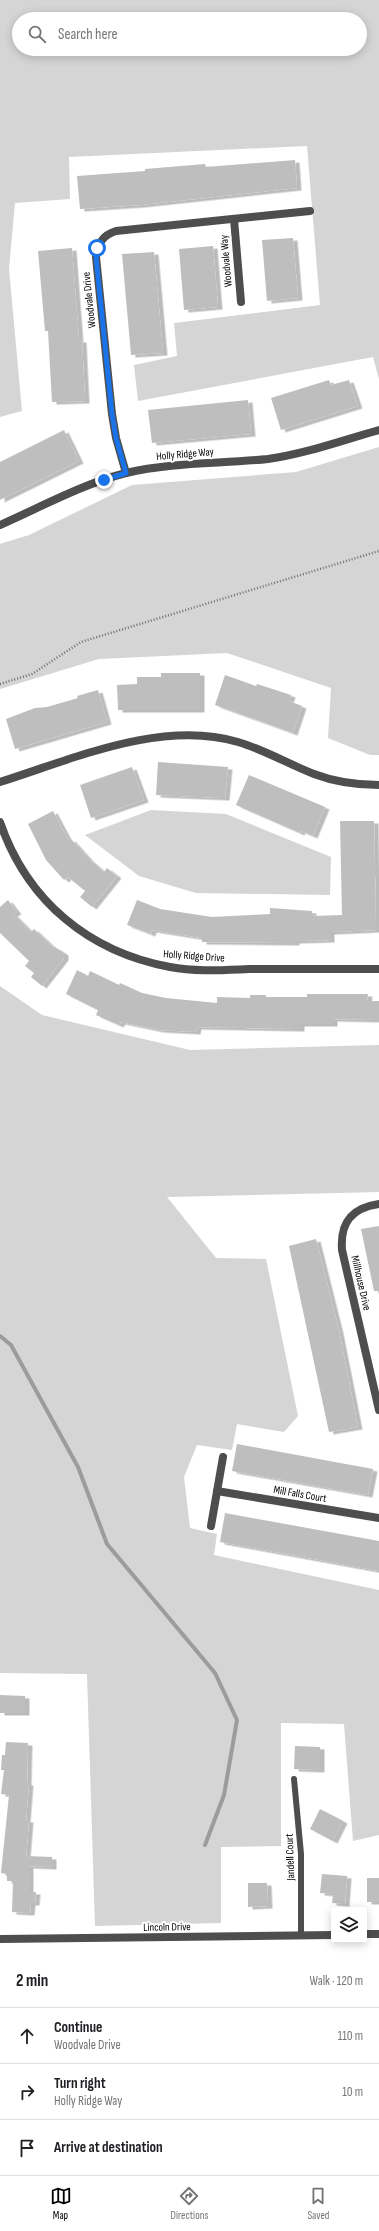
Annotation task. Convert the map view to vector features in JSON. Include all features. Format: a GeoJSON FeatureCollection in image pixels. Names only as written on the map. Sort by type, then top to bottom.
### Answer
{"type":"FeatureCollection","features":[{"type":"Feature","properties":{"kind":"street","name":"Woodvale Drive"},"geometry":{"type":"LineString","coordinates":[[126,473],[116,438],[112,414],[96,257],[97,248],[107,234],[116,231],[310,211]]}},
{"type":"Feature","properties":{"kind":"street","name":"Woodvale Way"},"geometry":{"type":"LineString","coordinates":[[234,219],[241,302]]}},
{"type":"Feature","properties":{"kind":"street","name":"Holly Ridge Way"},"geometry":{"type":"LineString","coordinates":[[0,525],[83,488],[126,473],[155,468],[291,455],[379,430]]}},
{"type":"Feature","properties":{"kind":"street"},"geometry":{"type":"LineString","coordinates":[[0,782],[125,743],[161,736],[198,735],[237,742],[276,756],[313,774],[337,781],[379,785]]}},
{"type":"Feature","properties":{"kind":"street","name":"Holly Ridge Drive"},"geometry":{"type":"LineString","coordinates":[[0,822],[19,866],[38,892],[84,934],[111,949],[140,960],[178,968],[205,970],[379,968]]}},
{"type":"Feature","properties":{"kind":"street","name":"Millhouse Drive"},"geometry":{"type":"LineString","coordinates":[[379,1204],[359,1209],[350,1217],[344,1227],[341,1238],[342,1250],[379,1410]]}},
{"type":"Feature","properties":{"kind":"street"},"geometry":{"type":"LineString","coordinates":[[211,1526],[223,1457]]}},
{"type":"Feature","properties":{"kind":"street","name":"Mill Falls Court"},"geometry":{"type":"LineString","coordinates":[[217,1491],[379,1518]]}},
{"type":"Feature","properties":{"kind":"street"},"geometry":{"type":"LineString","coordinates":[[367,1934],[379,1934]]}},
{"type":"Feature","properties":{"kind":"street","name":"Lincoln Drive"},"geometry":{"type":"LineString","coordinates":[[0,1940],[331,1935]]}},
{"type":"Feature","properties":{"kind":"lane","name":"Jandell Court"},"geometry":{"type":"LineString","coordinates":[[294,1779],[301,1854],[301,1935]]}},
{"type":"Feature","properties":{"kind":"path"},"geometry":{"type":"LineString","coordinates":[[0,684],[32,674],[81,642],[379,551]]}},
{"type":"Feature","properties":{"kind":"shaded area"},"geometry":{"type":"Polygon","coordinates":[[[0,0],[379,0],[379,379],[373,357],[138,401],[134,365],[177,356],[174,323],[320,305],[307,146],[69,157],[70,199],[15,203],[9,269],[22,411],[0,417],[0,0]]]}},
{"type":"Feature","properties":{"kind":"shaded area"},"geometry":{"type":"Polygon","coordinates":[[[379,447],[379,755],[370,755],[328,738],[331,688],[227,653],[99,659],[0,689],[0,544],[29,535],[132,485],[296,472],[379,447]]]}},
{"type":"Feature","properties":{"kind":"shaded area"},"geometry":{"type":"Polygon","coordinates":[[[151,810],[226,814],[331,857],[330,895],[196,893],[139,876],[85,835],[151,810]]]}},
{"type":"Feature","properties":{"kind":"shaded area"},"geometry":{"type":"Polygon","coordinates":[[[0,986],[42,1015],[190,1050],[379,1045],[379,1192],[167,1197],[216,1258],[266,1259],[298,1416],[284,1432],[237,1424],[232,1450],[197,1445],[184,1477],[190,1528],[217,1534],[214,1555],[379,1590],[379,1835],[353,1841],[344,1724],[281,1723],[281,1846],[221,1847],[221,1923],[95,1926],[87,1674],[0,1673],[0,986]]]}},
{"type":"Feature","properties":{"kind":"building"},"geometry":{"type":"Polygon","coordinates":[[[295,160],[297,188],[140,205],[80,209],[77,176],[145,171],[145,169],[205,164],[206,167],[295,160]]]}},
{"type":"Feature","properties":{"kind":"building"},"geometry":{"type":"Polygon","coordinates":[[[293,238],[298,298],[267,301],[262,240],[293,238]]]}},
{"type":"Feature","properties":{"kind":"building"},"geometry":{"type":"Polygon","coordinates":[[[213,246],[218,307],[184,310],[179,249],[213,246]]]}},
{"type":"Feature","properties":{"kind":"building"},"geometry":{"type":"Polygon","coordinates":[[[72,248],[79,340],[82,340],[85,401],[52,402],[48,331],[45,331],[38,251],[72,248]]]}},
{"type":"Feature","properties":{"kind":"building"},"geometry":{"type":"Polygon","coordinates":[[[154,252],[163,353],[131,355],[122,254],[154,252]]]}},
{"type":"Feature","properties":{"kind":"building"},"geometry":{"type":"Polygon","coordinates":[[[329,380],[331,385],[349,380],[358,406],[281,430],[271,398],[329,380]]]}},
{"type":"Feature","properties":{"kind":"building"},"geometry":{"type":"Polygon","coordinates":[[[248,400],[251,434],[152,443],[148,410],[248,400]]]}},
{"type":"Feature","properties":{"kind":"building"},"geometry":{"type":"Polygon","coordinates":[[[64,430],[79,461],[0,500],[0,462],[64,430]]]}},
{"type":"Feature","properties":{"kind":"building"},"geometry":{"type":"Polygon","coordinates":[[[161,673],[200,673],[200,710],[118,710],[117,685],[137,684],[137,677],[161,677],[161,673]]]}},
{"type":"Feature","properties":{"kind":"building"},"geometry":{"type":"Polygon","coordinates":[[[225,675],[256,686],[257,684],[291,695],[289,701],[302,706],[293,733],[215,705],[225,675]]]}},
{"type":"Feature","properties":{"kind":"building"},"geometry":{"type":"Polygon","coordinates":[[[98,690],[107,722],[15,749],[6,719],[35,708],[47,707],[78,698],[77,696],[98,690]]]}},
{"type":"Feature","properties":{"kind":"building"},"geometry":{"type":"Polygon","coordinates":[[[158,762],[228,767],[225,798],[156,795],[158,762]]]}},
{"type":"Feature","properties":{"kind":"building"},"geometry":{"type":"Polygon","coordinates":[[[132,767],[144,800],[91,818],[80,785],[132,767]]]}},
{"type":"Feature","properties":{"kind":"building"},"geometry":{"type":"Polygon","coordinates":[[[249,775],[325,807],[313,836],[301,831],[300,833],[236,805],[249,775]]]}},
{"type":"Feature","properties":{"kind":"building"},"geometry":{"type":"Polygon","coordinates":[[[53,811],[69,841],[71,839],[89,859],[104,872],[107,868],[117,876],[92,907],[80,897],[85,891],[68,877],[64,880],[46,860],[28,824],[53,811]]]}},
{"type":"Feature","properties":{"kind":"building"},"geometry":{"type":"Polygon","coordinates":[[[340,821],[374,821],[376,930],[330,932],[330,940],[295,941],[295,943],[202,942],[202,938],[152,930],[151,934],[127,925],[137,900],[160,909],[212,917],[270,914],[270,908],[312,911],[312,916],[342,915],[340,821]]]}},
{"type":"Feature","properties":{"kind":"building"},"geometry":{"type":"Polygon","coordinates":[[[8,900],[17,912],[13,914],[31,932],[34,929],[54,948],[55,947],[64,953],[64,958],[42,986],[31,977],[34,973],[25,966],[29,961],[0,933],[0,907],[8,900]]]}},
{"type":"Feature","properties":{"kind":"building"},"geometry":{"type":"Polygon","coordinates":[[[77,970],[88,976],[90,971],[119,985],[120,983],[142,993],[166,998],[217,1003],[217,997],[250,998],[250,995],[266,995],[266,997],[307,997],[307,994],[368,994],[367,1001],[379,1001],[379,1020],[333,1019],[333,1024],[300,1024],[300,1029],[197,1027],[196,1032],[159,1030],[121,1022],[119,1025],[96,1015],[98,1010],[66,994],[77,970]]]}},
{"type":"Feature","properties":{"kind":"building"},"geometry":{"type":"Polygon","coordinates":[[[379,1226],[379,1291],[374,1291],[361,1229],[379,1226]]]}},
{"type":"Feature","properties":{"kind":"building"},"geometry":{"type":"Polygon","coordinates":[[[316,1239],[339,1331],[358,1427],[329,1432],[289,1246],[316,1239]]]}},
{"type":"Feature","properties":{"kind":"building"},"geometry":{"type":"Polygon","coordinates":[[[237,1444],[373,1469],[368,1495],[232,1471],[237,1444]]]}},
{"type":"Feature","properties":{"kind":"building"},"geometry":{"type":"Polygon","coordinates":[[[225,1513],[379,1541],[379,1571],[220,1542],[225,1513]]]}},
{"type":"Feature","properties":{"kind":"building"},"geometry":{"type":"Polygon","coordinates":[[[0,1695],[25,1696],[25,1713],[0,1713],[0,1695]]]}},
{"type":"Feature","properties":{"kind":"building"},"geometry":{"type":"Polygon","coordinates":[[[6,1742],[28,1743],[27,1783],[29,1783],[26,1820],[29,1820],[26,1856],[52,1857],[52,1867],[29,1866],[29,1892],[36,1892],[35,1903],[31,1903],[30,1913],[12,1912],[13,1881],[7,1881],[7,1874],[1,1873],[9,1795],[1,1794],[4,1770],[1,1770],[2,1755],[5,1755],[6,1742]]]}},
{"type":"Feature","properties":{"kind":"building"},"geometry":{"type":"Polygon","coordinates":[[[295,1746],[320,1747],[320,1770],[294,1769],[295,1746]]]}},
{"type":"Feature","properties":{"kind":"building"},"geometry":{"type":"Polygon","coordinates":[[[320,1809],[343,1821],[333,1841],[310,1829],[320,1809]]]}},
{"type":"Feature","properties":{"kind":"building"},"geometry":{"type":"Polygon","coordinates":[[[322,1874],[347,1876],[345,1904],[332,1903],[333,1894],[320,1893],[322,1874]]]}},
{"type":"Feature","properties":{"kind":"building"},"geometry":{"type":"Polygon","coordinates":[[[367,1878],[379,1878],[379,1902],[367,1902],[367,1878]]]}},
{"type":"Feature","properties":{"kind":"building"},"geometry":{"type":"Polygon","coordinates":[[[248,1883],[267,1883],[268,1906],[248,1907],[248,1883]]]}},
{"type":"Feature","properties":{"kind":"waterway"},"geometry":{"type":"LineString","coordinates":[[0,1336],[11,1345],[78,1467],[107,1544],[215,1673],[237,1720],[224,1795],[205,1845]]}},
{"type":"Feature","properties":{"kind":"route"},"geometry":{"type":"LineString","coordinates":[[97,248],[96,257],[112,414],[116,438],[126,473],[104,480]]}}]}
